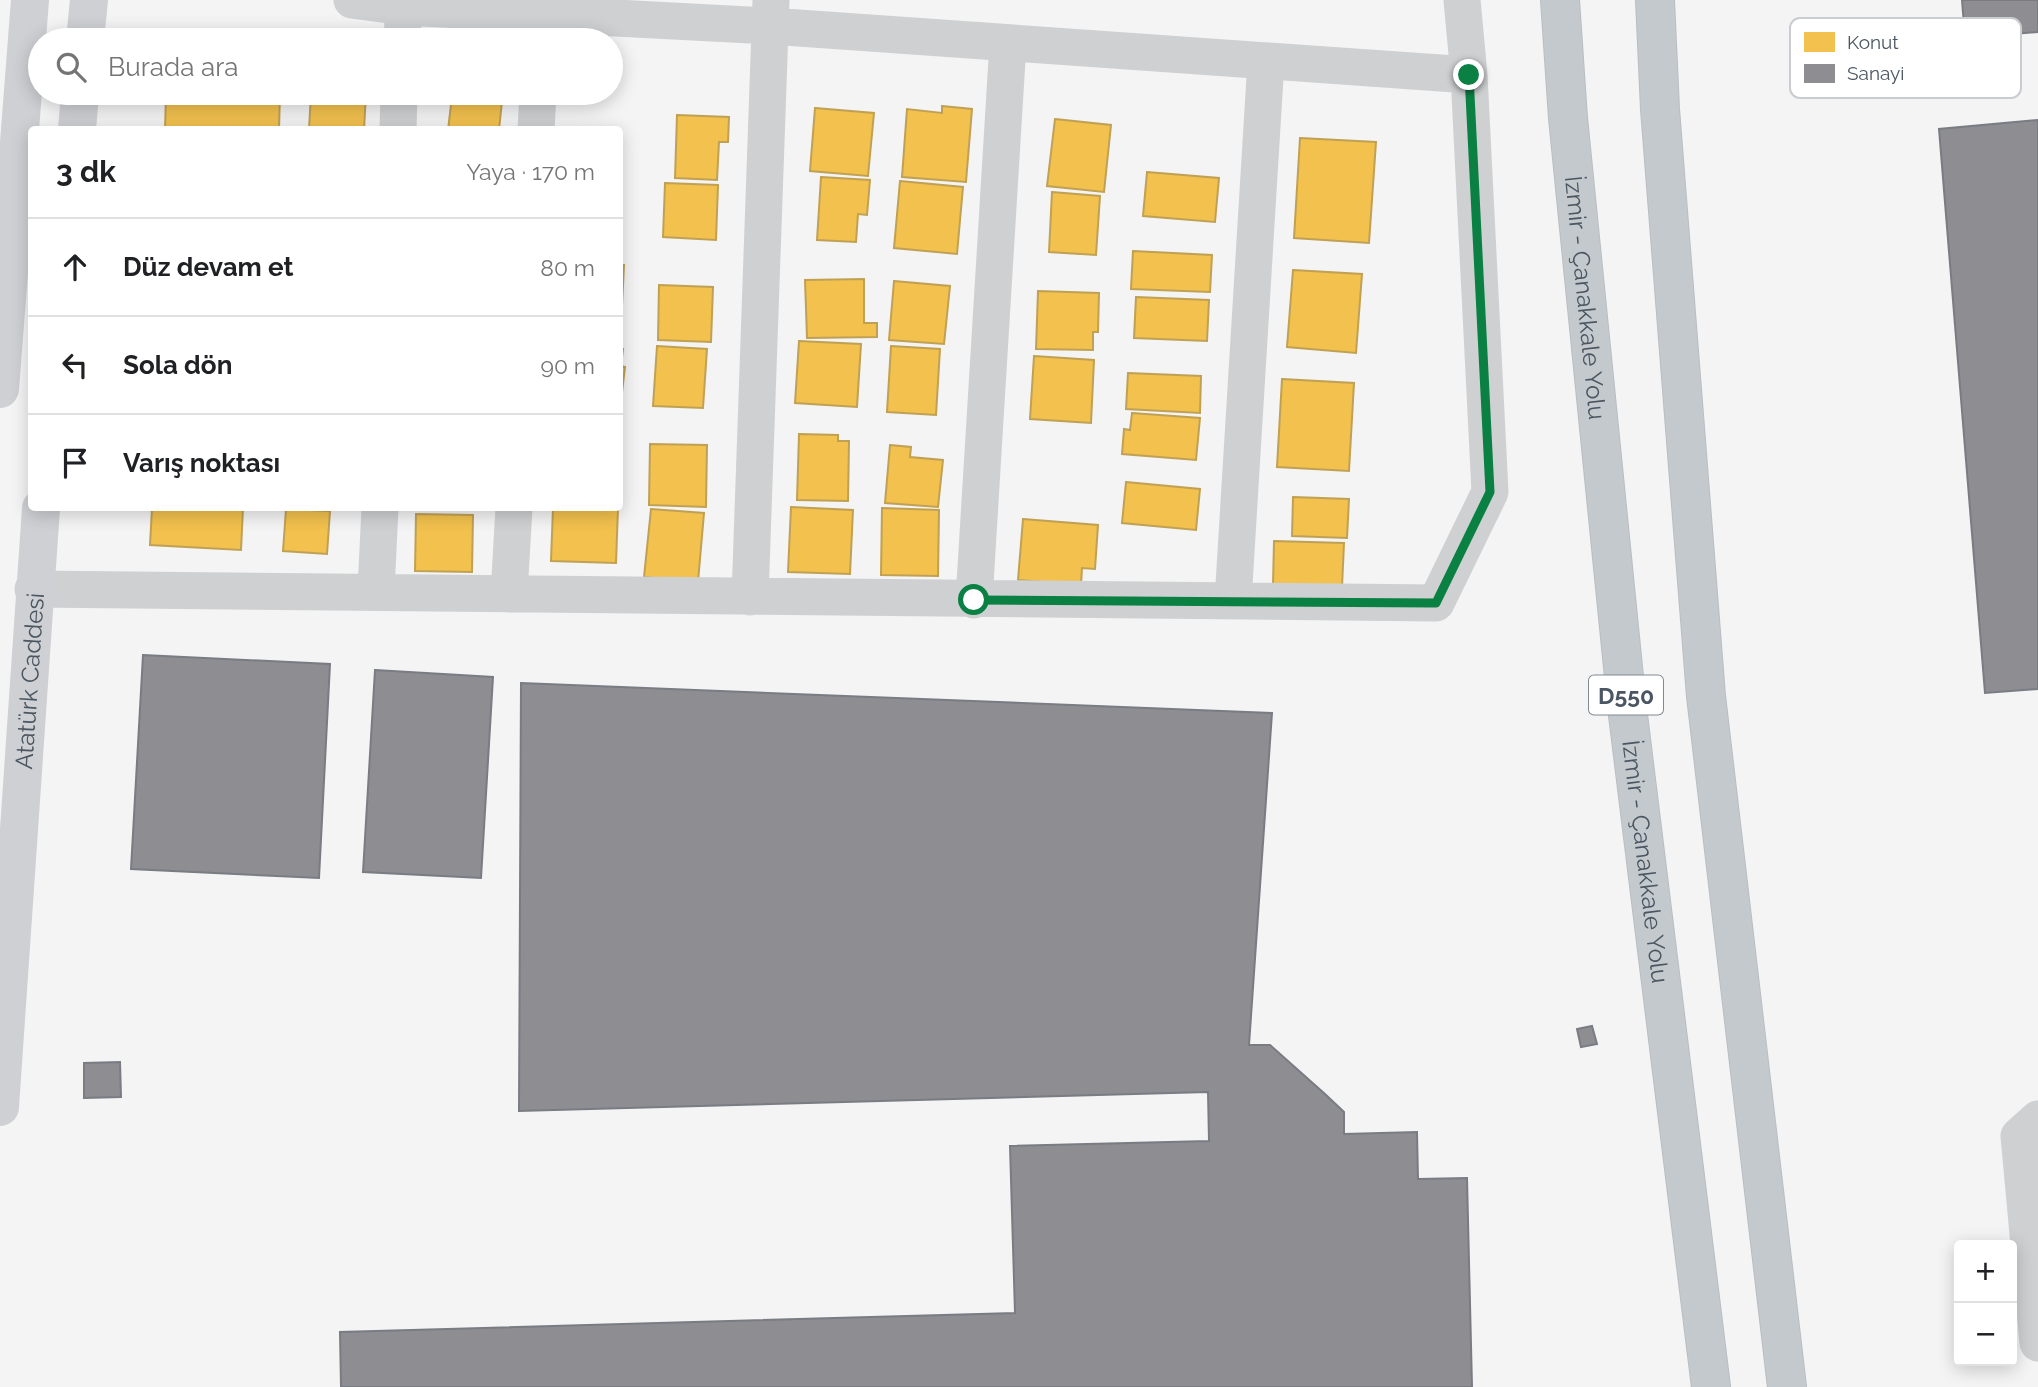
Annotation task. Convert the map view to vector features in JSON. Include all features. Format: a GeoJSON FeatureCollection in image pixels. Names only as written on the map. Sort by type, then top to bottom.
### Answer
{"type":"FeatureCollection","features":[{"type":"Feature","properties":{"kind":"highway","name":"İzmir - Çanakkale Yolu"},"geometry":{"type":"LineString","coordinates":[[1560,0],[1568,118],[1627,707],[1711,1387]]}},
{"type":"Feature","properties":{"kind":"highway"},"geometry":{"type":"LineString","coordinates":[[1655,0],[1660,109],[1706,696],[1787,1387]]}},
{"type":"Feature","properties":{"kind":"main road"},"geometry":{"type":"LineString","coordinates":[[0,389],[30,0]]}},
{"type":"Feature","properties":{"kind":"main road"},"geometry":{"type":"LineString","coordinates":[[86,28],[89,0]]}},
{"type":"Feature","properties":{"kind":"main road"},"geometry":{"type":"LineString","coordinates":[[77,126],[79,105]]}},
{"type":"Feature","properties":{"kind":"main road","name":"Atatürk Caddesi"},"geometry":{"type":"LineString","coordinates":[[0,1107],[33,589],[41,511]]}},
{"type":"Feature","properties":{"kind":"street"},"geometry":{"type":"LineString","coordinates":[[352,0],[403,16],[543,18],[770,13],[1008,43],[1469,75]]}},
{"type":"Feature","properties":{"kind":"street"},"geometry":{"type":"LineString","coordinates":[[33,589],[1436,603],[1490,492],[1469,75],[1462,0]]}},
{"type":"Feature","properties":{"kind":"street"},"geometry":{"type":"LineString","coordinates":[[750,597],[770,13]]}},
{"type":"Feature","properties":{"kind":"street"},"geometry":{"type":"LineString","coordinates":[[974,600],[1008,43]]}},
{"type":"Feature","properties":{"kind":"street"},"geometry":{"type":"LineString","coordinates":[[1233,601],[1266,61]]}},
{"type":"Feature","properties":{"kind":"street"},"geometry":{"type":"LineString","coordinates":[[398,126],[399,105]]}},
{"type":"Feature","properties":{"kind":"street"},"geometry":{"type":"LineString","coordinates":[[536,126],[537,105]]}},
{"type":"Feature","properties":{"kind":"street"},"geometry":{"type":"LineString","coordinates":[[376,591],[380,511]]}},
{"type":"Feature","properties":{"kind":"street"},"geometry":{"type":"LineString","coordinates":[[509,594],[514,511]]}},
{"type":"Feature","properties":{"kind":"street"},"geometry":{"type":"LineString","coordinates":[[2038,1119],[2019,1136],[2038,1343]]}},
{"type":"Feature","properties":{"kind":"building: Konut"},"geometry":{"type":"Polygon","coordinates":[[[166,105],[280,105],[279,126],[165,126],[166,105]]]}},
{"type":"Feature","properties":{"kind":"building: Konut"},"geometry":{"type":"Polygon","coordinates":[[[310,105],[365,105],[364,126],[309,126],[310,105]]]}},
{"type":"Feature","properties":{"kind":"building: Konut"},"geometry":{"type":"Polygon","coordinates":[[[451,105],[502,105],[499,126],[448,126],[451,105]]]}},
{"type":"Feature","properties":{"kind":"building: Konut"},"geometry":{"type":"Polygon","coordinates":[[[942,106],[972,109],[966,182],[902,177],[907,109],[942,113],[942,106]]]}},
{"type":"Feature","properties":{"kind":"building: Konut"},"geometry":{"type":"Polygon","coordinates":[[[815,108],[874,113],[868,176],[810,171],[815,108]]]}},
{"type":"Feature","properties":{"kind":"building: Konut"},"geometry":{"type":"Polygon","coordinates":[[[677,115],[729,117],[728,142],[719,142],[717,180],[675,178],[677,115]]]}},
{"type":"Feature","properties":{"kind":"building: Konut"},"geometry":{"type":"Polygon","coordinates":[[[1055,119],[1111,125],[1104,192],[1047,186],[1055,119]]]}},
{"type":"Feature","properties":{"kind":"building: Konut"},"geometry":{"type":"Polygon","coordinates":[[[1300,138],[1376,142],[1369,243],[1294,238],[1300,138]]]}},
{"type":"Feature","properties":{"kind":"building: Konut"},"geometry":{"type":"Polygon","coordinates":[[[1147,172],[1219,178],[1215,222],[1143,216],[1147,172]]]}},
{"type":"Feature","properties":{"kind":"building: Konut"},"geometry":{"type":"Polygon","coordinates":[[[821,177],[870,180],[867,215],[858,214],[856,242],[817,240],[821,177]]]}},
{"type":"Feature","properties":{"kind":"building: Konut"},"geometry":{"type":"Polygon","coordinates":[[[900,181],[963,187],[957,254],[894,248],[900,181]]]}},
{"type":"Feature","properties":{"kind":"building: Konut"},"geometry":{"type":"Polygon","coordinates":[[[665,183],[718,185],[716,240],[663,237],[665,183]]]}},
{"type":"Feature","properties":{"kind":"building: Konut"},"geometry":{"type":"Polygon","coordinates":[[[1052,192],[1100,196],[1096,255],[1049,252],[1052,192]]]}},
{"type":"Feature","properties":{"kind":"building: Konut"},"geometry":{"type":"Polygon","coordinates":[[[1133,251],[1212,255],[1210,292],[1131,289],[1133,251]]]}},
{"type":"Feature","properties":{"kind":"building: Konut"},"geometry":{"type":"Polygon","coordinates":[[[1293,270],[1362,274],[1356,353],[1287,347],[1293,270]]]}},
{"type":"Feature","properties":{"kind":"building: Konut"},"geometry":{"type":"Polygon","coordinates":[[[864,279],[864,323],[877,323],[877,337],[807,338],[805,280],[864,279]]]}},
{"type":"Feature","properties":{"kind":"building: Konut"},"geometry":{"type":"Polygon","coordinates":[[[894,281],[950,286],[944,344],[889,340],[894,281]]]}},
{"type":"Feature","properties":{"kind":"building: Konut"},"geometry":{"type":"Polygon","coordinates":[[[659,285],[713,287],[711,342],[658,340],[659,285]]]}},
{"type":"Feature","properties":{"kind":"building: Konut"},"geometry":{"type":"Polygon","coordinates":[[[1038,291],[1099,293],[1098,332],[1093,332],[1093,350],[1036,349],[1038,291]]]}},
{"type":"Feature","properties":{"kind":"building: Konut"},"geometry":{"type":"Polygon","coordinates":[[[1136,297],[1209,300],[1207,341],[1134,338],[1136,297]]]}},
{"type":"Feature","properties":{"kind":"building: Konut"},"geometry":{"type":"Polygon","coordinates":[[[799,341],[861,344],[857,407],[795,403],[799,341]]]}},
{"type":"Feature","properties":{"kind":"building: Konut"},"geometry":{"type":"Polygon","coordinates":[[[657,346],[707,349],[703,408],[653,406],[657,346]]]}},
{"type":"Feature","properties":{"kind":"building: Konut"},"geometry":{"type":"Polygon","coordinates":[[[891,346],[940,349],[936,415],[887,412],[891,346]]]}},
{"type":"Feature","properties":{"kind":"building: Konut"},"geometry":{"type":"Polygon","coordinates":[[[1034,356],[1094,360],[1091,423],[1030,419],[1034,356]]]}},
{"type":"Feature","properties":{"kind":"building: Konut"},"geometry":{"type":"Polygon","coordinates":[[[1128,373],[1201,376],[1200,413],[1126,409],[1128,373]]]}},
{"type":"Feature","properties":{"kind":"building: Konut"},"geometry":{"type":"Polygon","coordinates":[[[1282,379],[1354,383],[1349,471],[1277,467],[1282,379]]]}},
{"type":"Feature","properties":{"kind":"building: Konut"},"geometry":{"type":"Polygon","coordinates":[[[1132,413],[1200,418],[1196,460],[1122,454],[1124,429],[1130,430],[1132,413]]]}},
{"type":"Feature","properties":{"kind":"building: Konut"},"geometry":{"type":"Polygon","coordinates":[[[799,434],[838,435],[838,441],[849,441],[848,501],[797,500],[799,434]]]}},
{"type":"Feature","properties":{"kind":"building: Konut"},"geometry":{"type":"Polygon","coordinates":[[[650,444],[707,445],[706,507],[649,505],[650,444]]]}},
{"type":"Feature","properties":{"kind":"building: Konut"},"geometry":{"type":"Polygon","coordinates":[[[890,445],[911,447],[910,457],[943,460],[938,507],[885,503],[890,445]]]}},
{"type":"Feature","properties":{"kind":"building: Konut"},"geometry":{"type":"Polygon","coordinates":[[[1126,482],[1200,489],[1196,530],[1122,523],[1126,482]]]}},
{"type":"Feature","properties":{"kind":"building: Konut"},"geometry":{"type":"Polygon","coordinates":[[[1293,497],[1349,499],[1347,538],[1292,536],[1293,497]]]}},
{"type":"Feature","properties":{"kind":"building: Konut"},"geometry":{"type":"Polygon","coordinates":[[[791,507],[853,510],[850,574],[788,572],[791,507]]]}},
{"type":"Feature","properties":{"kind":"building: Konut"},"geometry":{"type":"Polygon","coordinates":[[[882,508],[939,510],[938,576],[881,575],[882,508]]]}},
{"type":"Feature","properties":{"kind":"building: Konut"},"geometry":{"type":"Polygon","coordinates":[[[651,509],[704,513],[698,582],[644,577],[651,509]]]}},
{"type":"Feature","properties":{"kind":"building: Konut"},"geometry":{"type":"Polygon","coordinates":[[[152,511],[243,511],[241,550],[150,545],[152,511]]]}},
{"type":"Feature","properties":{"kind":"building: Konut"},"geometry":{"type":"Polygon","coordinates":[[[286,511],[330,511],[327,554],[283,551],[286,511]]]}},
{"type":"Feature","properties":{"kind":"building: Konut"},"geometry":{"type":"Polygon","coordinates":[[[553,511],[618,511],[616,563],[551,561],[553,511]]]}},
{"type":"Feature","properties":{"kind":"building: Konut"},"geometry":{"type":"Polygon","coordinates":[[[416,514],[473,515],[472,572],[415,571],[416,514]]]}},
{"type":"Feature","properties":{"kind":"building: Konut"},"geometry":{"type":"Polygon","coordinates":[[[1023,519],[1098,525],[1095,569],[1082,568],[1081,585],[1018,580],[1023,519]]]}},
{"type":"Feature","properties":{"kind":"building: Konut"},"geometry":{"type":"Polygon","coordinates":[[[1274,541],[1344,543],[1342,587],[1273,585],[1274,541]]]}},
{"type":"Feature","properties":{"kind":"building: Sanayi"},"geometry":{"type":"Polygon","coordinates":[[[1962,0],[2038,0],[2038,32],[2021,33],[2021,18],[1963,18],[1962,0]]]}},
{"type":"Feature","properties":{"kind":"building: Sanayi"},"geometry":{"type":"Polygon","coordinates":[[[2038,120],[2038,689],[1985,693],[1939,129],[2038,120]]]}},
{"type":"Feature","properties":{"kind":"building: Sanayi"},"geometry":{"type":"Polygon","coordinates":[[[143,655],[330,664],[319,878],[131,869],[143,655]]]}},
{"type":"Feature","properties":{"kind":"building: Sanayi"},"geometry":{"type":"Polygon","coordinates":[[[375,670],[493,677],[481,878],[363,872],[375,670]]]}},
{"type":"Feature","properties":{"kind":"building: Sanayi"},"geometry":{"type":"Polygon","coordinates":[[[521,683],[1272,713],[1249,1045],[1270,1045],[1325,1094],[1344,1112],[1344,1134],[1417,1132],[1418,1179],[1467,1178],[1472,1387],[341,1387],[340,1332],[1015,1313],[1010,1146],[1209,1141],[1208,1092],[519,1111],[521,683]]]}},
{"type":"Feature","properties":{"kind":"building: Sanayi"},"geometry":{"type":"Polygon","coordinates":[[[1592,1026],[1597,1044],[1581,1047],[1577,1029],[1592,1026]]]}},
{"type":"Feature","properties":{"kind":"building: Sanayi"},"geometry":{"type":"Polygon","coordinates":[[[120,1062],[121,1097],[84,1098],[84,1063],[120,1062]]]}},
{"type":"Feature","properties":{"kind":"route"},"geometry":{"type":"LineString","coordinates":[[974,600],[1436,603],[1490,492],[1469,75]]}}]}
